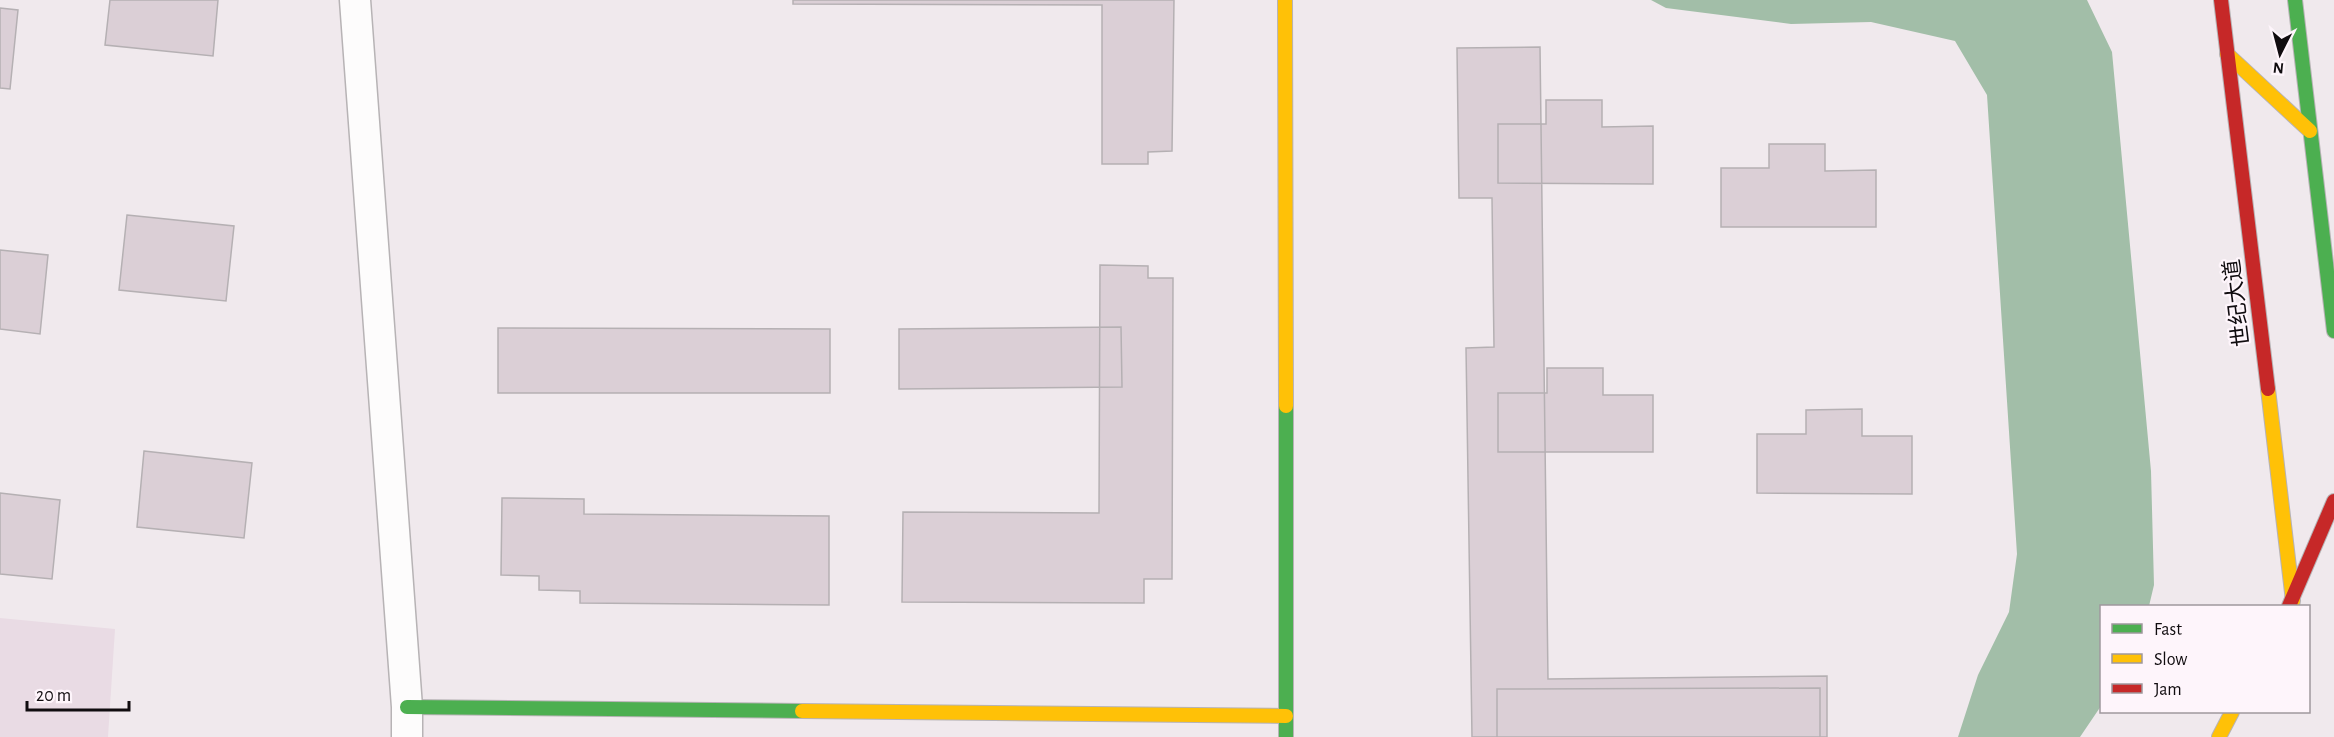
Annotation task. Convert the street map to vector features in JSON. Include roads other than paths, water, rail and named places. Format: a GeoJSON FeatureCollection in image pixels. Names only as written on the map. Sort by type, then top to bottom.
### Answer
{"type":"FeatureCollection","features":[{"type":"Feature","properties":{"kind":"main road"},"geometry":{"type":"LineString","coordinates":[[1285,0],[1286,737]]}},
{"type":"Feature","properties":{"kind":"main road","name":"世纪大道"},"geometry":{"type":"LineString","coordinates":[[2221,0],[2291,603]]}},
{"type":"Feature","properties":{"kind":"main road"},"geometry":{"type":"LineString","coordinates":[[2295,0],[2334,332]]}},
{"type":"Feature","properties":{"kind":"main road"},"geometry":{"type":"LineString","coordinates":[[2227,54],[2310,131]]}},
{"type":"Feature","properties":{"kind":"main road"},"geometry":{"type":"LineString","coordinates":[[2291,603],[2334,501]]}},
{"type":"Feature","properties":{"kind":"main road"},"geometry":{"type":"LineString","coordinates":[[407,707],[1286,716]]}},
{"type":"Feature","properties":{"kind":"main road"},"geometry":{"type":"LineString","coordinates":[[2218,737],[2231,713]]}},
{"type":"Feature","properties":{"kind":"street"},"geometry":{"type":"LineString","coordinates":[[355,0],[407,707],[407,737]]}}]}
